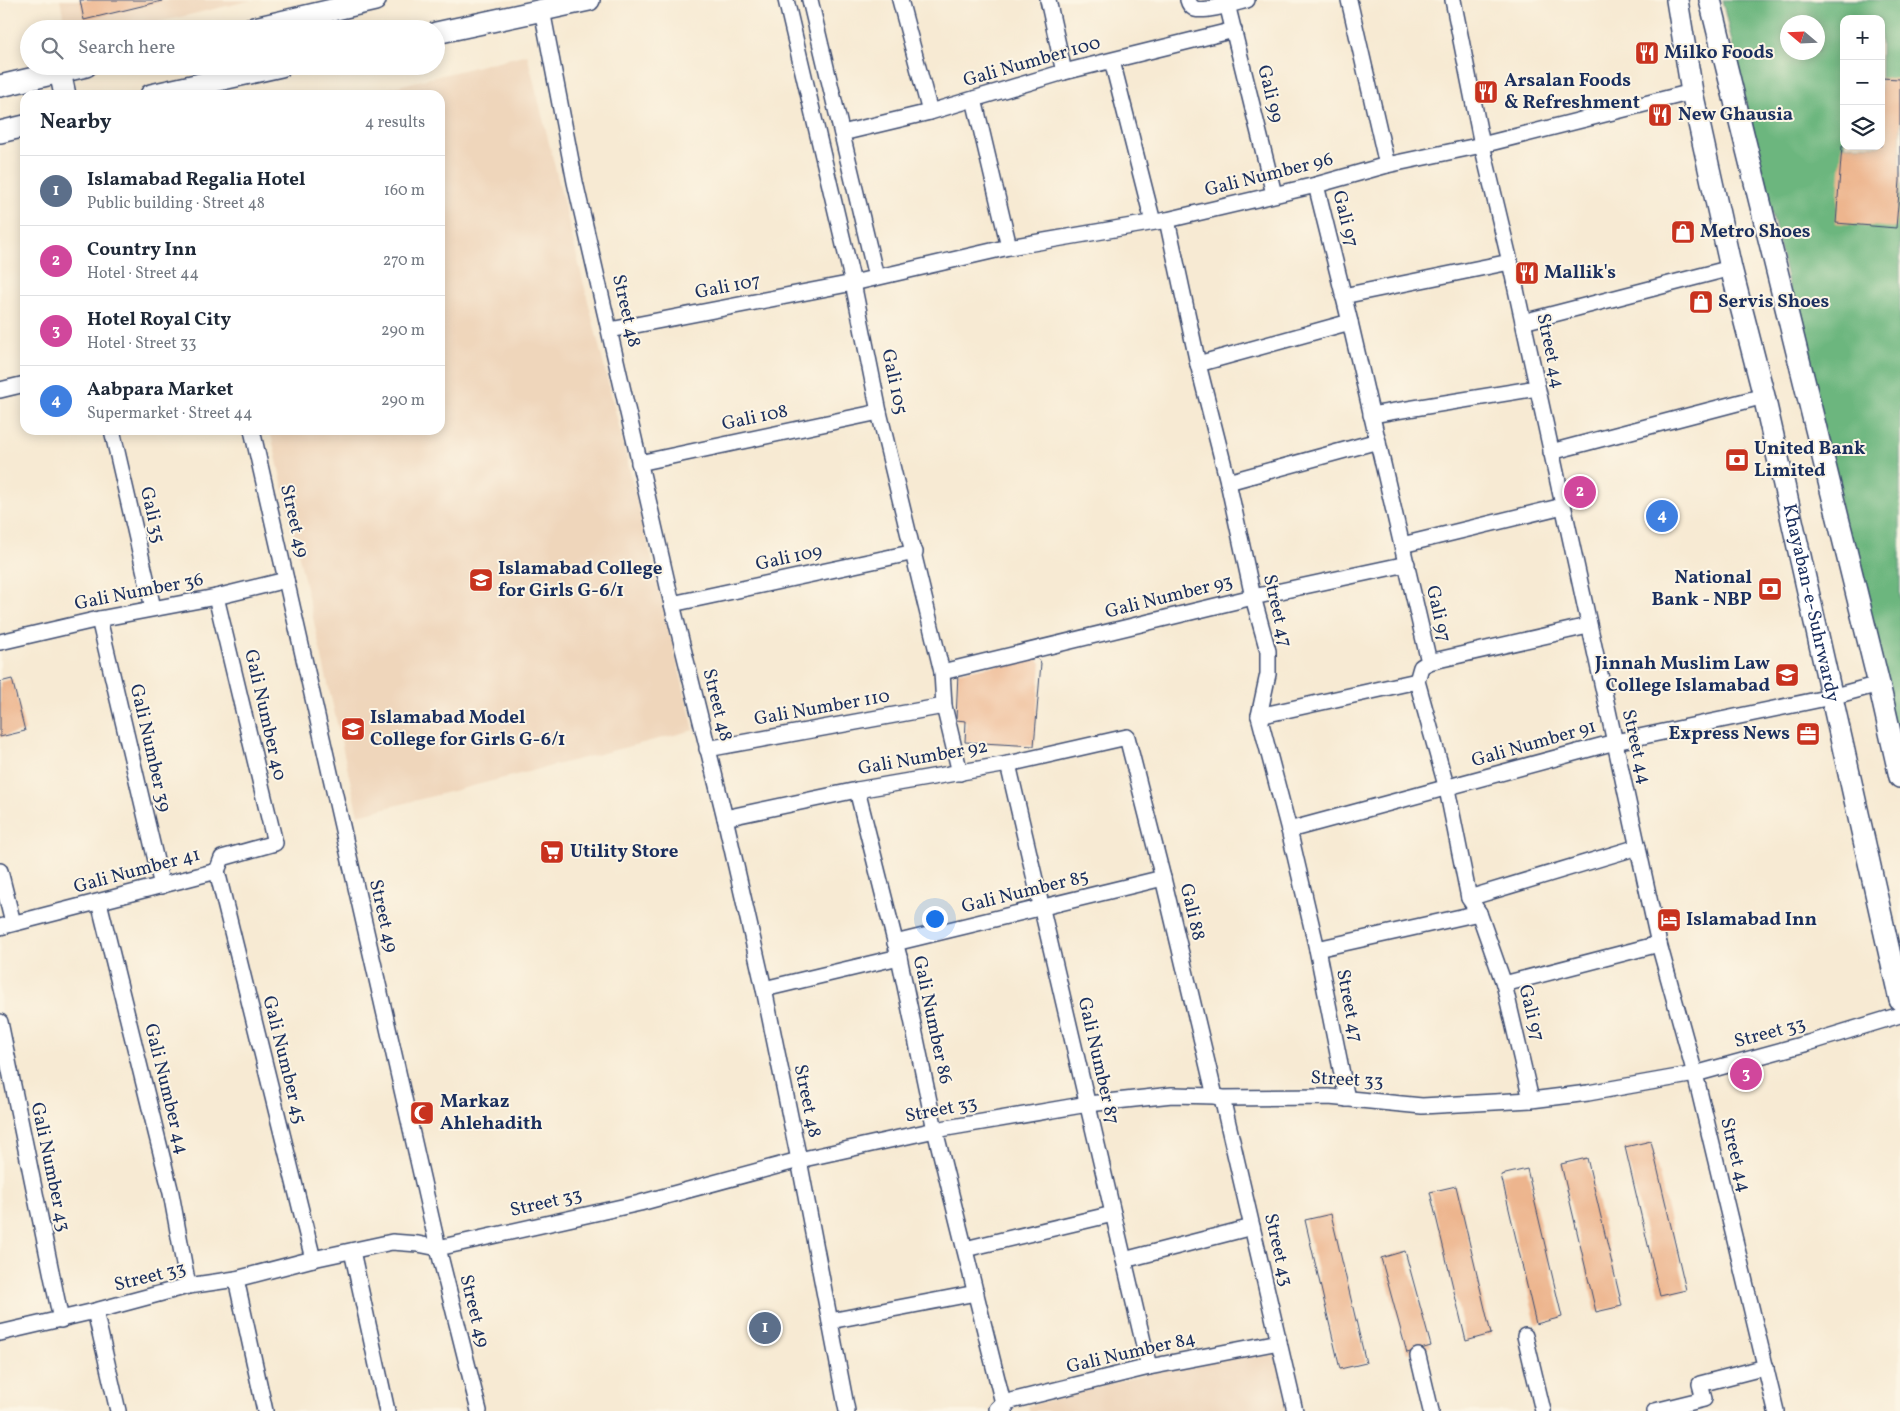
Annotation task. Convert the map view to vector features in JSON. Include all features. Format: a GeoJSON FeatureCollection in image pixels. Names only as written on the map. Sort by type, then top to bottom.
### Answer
{"type":"FeatureCollection","features":[{"type":"Feature","properties":{"kind":"main road"},"geometry":{"type":"LineString","coordinates":[[289,20],[375,0]]}},
{"type":"Feature","properties":{"kind":"main road"},"geometry":{"type":"LineString","coordinates":[[445,31],[589,0]]}},
{"type":"Feature","properties":{"kind":"main road","name":"Khayaban-e-Suhrwardy"},"geometry":{"type":"LineString","coordinates":[[1677,0],[1692,92],[1731,268],[1764,396],[1900,1000]]}},
{"type":"Feature","properties":{"kind":"main road"},"geometry":{"type":"LineString","coordinates":[[1710,0],[1879,684],[1900,777]]}},
{"type":"Feature","properties":{"kind":"main road"},"geometry":{"type":"LineString","coordinates":[[0,86],[47,75]]}},
{"type":"Feature","properties":{"kind":"main road"},"geometry":{"type":"LineString","coordinates":[[61,75],[64,90]]}},
{"type":"Feature","properties":{"kind":"main road"},"geometry":{"type":"LineString","coordinates":[[185,90],[245,75]]}},
{"type":"Feature","properties":{"kind":"main road"},"geometry":{"type":"LineString","coordinates":[[0,132],[20,127]]}},
{"type":"Feature","properties":{"kind":"street","name":"Gali 105"},"geometry":{"type":"LineString","coordinates":[[786,0],[853,283],[879,412],[942,672],[944,706],[960,773]]}},
{"type":"Feature","properties":{"kind":"street"},"geometry":{"type":"LineString","coordinates":[[810,0],[876,277]]}},
{"type":"Feature","properties":{"kind":"street"},"geometry":{"type":"LineString","coordinates":[[900,0],[930,112]]}},
{"type":"Feature","properties":{"kind":"street"},"geometry":{"type":"LineString","coordinates":[[1048,0],[1064,72]]}},
{"type":"Feature","properties":{"kind":"street"},"geometry":{"type":"LineString","coordinates":[[1191,4],[1203,9],[1247,0]]}},
{"type":"Feature","properties":{"kind":"street"},"geometry":{"type":"LineString","coordinates":[[1349,0],[1387,165]]}},
{"type":"Feature","properties":{"kind":"street","name":"Street 44"},"geometry":{"type":"LineString","coordinates":[[1453,0],[1482,145],[1510,262],[1659,944],[1695,1074],[1776,1411]]}},
{"type":"Feature","properties":{"kind":"street","name":"Gali 99"},"geometry":{"type":"LineString","coordinates":[[1227,4],[1274,194]]}},
{"type":"Feature","properties":{"kind":"street","name":"Street 48"},"geometry":{"type":"LineString","coordinates":[[542,10],[574,175],[639,463],[725,818],[764,989],[847,1411]]}},
{"type":"Feature","properties":{"kind":"street","name":"Gali Number 100"},"geometry":{"type":"LineString","coordinates":[[842,133],[930,112],[1064,72],[1234,30]]}},
{"type":"Feature","properties":{"kind":"street","name":"Street 47"},"geometry":{"type":"LineString","coordinates":[[1112,61],[1160,221],[1198,364],[1228,482],[1253,597],[1268,651],[1268,674],[1259,716],[1289,830],[1317,949],[1347,1099]]}},
{"type":"Feature","properties":{"kind":"street","name":"Gali Number 96"},"geometry":{"type":"LineString","coordinates":[[853,283],[1009,247],[1160,221],[1316,186],[1387,165],[1482,145],[1692,92]]}},
{"type":"Feature","properties":{"kind":"street"},"geometry":{"type":"LineString","coordinates":[[974,98],[1009,247]]}},
{"type":"Feature","properties":{"kind":"street","name":"Gali 97"},"geometry":{"type":"LineString","coordinates":[[1316,186],[1350,322],[1429,662],[1421,668],[1417,682],[1447,789],[1469,898],[1479,912],[1504,984],[1531,1100]]}},
{"type":"Feature","properties":{"kind":"street"},"geometry":{"type":"LineString","coordinates":[[1343,296],[1510,262]]}},
{"type":"Feature","properties":{"kind":"street"},"geometry":{"type":"LineString","coordinates":[[1523,322],[1731,268]]}},
{"type":"Feature","properties":{"kind":"street","name":"Gali 107"},"geometry":{"type":"LineString","coordinates":[[610,330],[853,283]]}},
{"type":"Feature","properties":{"kind":"street"},"geometry":{"type":"LineString","coordinates":[[1198,364],[1350,322]]}},
{"type":"Feature","properties":{"kind":"street"},"geometry":{"type":"LineString","coordinates":[[0,390],[20,385]]}},
{"type":"Feature","properties":{"kind":"street"},"geometry":{"type":"LineString","coordinates":[[1371,415],[1537,388]]}},
{"type":"Feature","properties":{"kind":"street"},"geometry":{"type":"LineString","coordinates":[[1551,452],[1764,396]]}},
{"type":"Feature","properties":{"kind":"street","name":"Gali 108"},"geometry":{"type":"LineString","coordinates":[[639,463],[879,412]]}},
{"type":"Feature","properties":{"kind":"street","name":"Gali 35"},"geometry":{"type":"LineString","coordinates":[[113,435],[152,608]]}},
{"type":"Feature","properties":{"kind":"street","name":"Street 49"},"geometry":{"type":"LineString","coordinates":[[253,435],[438,1248],[479,1411]]}},
{"type":"Feature","properties":{"kind":"street"},"geometry":{"type":"LineString","coordinates":[[1228,482],[1378,441]]}},
{"type":"Feature","properties":{"kind":"street"},"geometry":{"type":"LineString","coordinates":[[1402,545],[1563,506]]}},
{"type":"Feature","properties":{"kind":"street","name":"Gali 109"},"geometry":{"type":"LineString","coordinates":[[672,604],[914,552]]}},
{"type":"Feature","properties":{"kind":"street","name":"Gali Number 93"},"geometry":{"type":"LineString","coordinates":[[942,672],[1253,597],[1406,564]]}},
{"type":"Feature","properties":{"kind":"street","name":"Gali Number 36"},"geometry":{"type":"LineString","coordinates":[[0,642],[98,619],[216,597],[286,580]]}},
{"type":"Feature","properties":{"kind":"street","name":"Gali Number 40"},"geometry":{"type":"LineString","coordinates":[[216,597],[275,843]]}},
{"type":"Feature","properties":{"kind":"street","name":"Gali Number 39"},"geometry":{"type":"LineString","coordinates":[[98,619],[162,886]]}},
{"type":"Feature","properties":{"kind":"street"},"geometry":{"type":"LineString","coordinates":[[1429,662],[1588,626]]}},
{"type":"Feature","properties":{"kind":"street"},"geometry":{"type":"LineString","coordinates":[[1259,716],[1417,682]]}},
{"type":"Feature","properties":{"kind":"street","name":"Gali Number 91"},"geometry":{"type":"LineString","coordinates":[[1289,830],[1447,789],[1614,742],[1831,697],[1879,684]]}},
{"type":"Feature","properties":{"kind":"street","name":"Gali Number 110"},"geometry":{"type":"LineString","coordinates":[[707,749],[944,706]]}},
{"type":"Feature","properties":{"kind":"street","name":"Gali Number 92"},"geometry":{"type":"LineString","coordinates":[[725,818],[857,790],[1008,764],[1127,737]]}},
{"type":"Feature","properties":{"kind":"street","name":"Gali 88"},"geometry":{"type":"LineString","coordinates":[[1127,737],[1219,1097]]}},
{"type":"Feature","properties":{"kind":"street","name":"Gali Number 87"},"geometry":{"type":"LineString","coordinates":[[1008,764],[1149,1367]]}},
{"type":"Feature","properties":{"kind":"street","name":"Gali Number 86"},"geometry":{"type":"LineString","coordinates":[[857,790],[897,950],[935,1130],[976,1293],[1001,1408]]}},
{"type":"Feature","properties":{"kind":"street","name":"Gali Number 41"},"geometry":{"type":"LineString","coordinates":[[6,925],[217,871],[222,858],[275,843]]}},
{"type":"Feature","properties":{"kind":"street"},"geometry":{"type":"LineString","coordinates":[[1469,898],[1638,848]]}},
{"type":"Feature","properties":{"kind":"street"},"geometry":{"type":"LineString","coordinates":[[0,871],[6,925]]}},
{"type":"Feature","properties":{"kind":"street","name":"Gali Number 45"},"geometry":{"type":"LineString","coordinates":[[217,871],[313,1259]]}},
{"type":"Feature","properties":{"kind":"street","name":"Gali Number 85"},"geometry":{"type":"LineString","coordinates":[[764,989],[1042,909],[1163,878]]}},
{"type":"Feature","properties":{"kind":"street","name":"Gali Number 44"},"geometry":{"type":"LineString","coordinates":[[99,902],[171,1194],[188,1286]]}},
{"type":"Feature","properties":{"kind":"street"},"geometry":{"type":"LineString","coordinates":[[1317,949],[1479,912]]}},
{"type":"Feature","properties":{"kind":"street"},"geometry":{"type":"LineString","coordinates":[[1504,984],[1659,944]]}},
{"type":"Feature","properties":{"kind":"street","name":"Street 33"},"geometry":{"type":"LineString","coordinates":[[0,1333],[95,1312],[188,1286],[236,1279],[313,1259],[392,1242],[438,1248],[640,1203],[799,1160],[935,1130],[1088,1104],[1172,1095],[1329,1097],[1422,1106],[1531,1100],[1588,1093],[1695,1074],[1808,1044],[1900,1015]]}},
{"type":"Feature","properties":{"kind":"street","name":"Gali Number 43"},"geometry":{"type":"LineString","coordinates":[[0,1022],[61,1320]]}},
{"type":"Feature","properties":{"kind":"street","name":"Street 43"},"geometry":{"type":"LineString","coordinates":[[1219,1097],[1295,1411]]}},
{"type":"Feature","properties":{"kind":"street"},"geometry":{"type":"LineString","coordinates":[[965,1249],[1113,1214]]}},
{"type":"Feature","properties":{"kind":"street"},"geometry":{"type":"LineString","coordinates":[[1124,1260],[1252,1227]]}},
{"type":"Feature","properties":{"kind":"street"},"geometry":{"type":"LineString","coordinates":[[352,1251],[386,1411]]}},
{"type":"Feature","properties":{"kind":"street"},"geometry":{"type":"LineString","coordinates":[[236,1279],[265,1411]]}},
{"type":"Feature","properties":{"kind":"street"},"geometry":{"type":"LineString","coordinates":[[830,1321],[976,1293]]}},
{"type":"Feature","properties":{"kind":"street"},"geometry":{"type":"LineString","coordinates":[[95,1312],[118,1411]]}},
{"type":"Feature","properties":{"kind":"street"},"geometry":{"type":"LineString","coordinates":[[1524,1336],[1542,1411]]}},
{"type":"Feature","properties":{"kind":"street","name":"Gali Number 84"},"geometry":{"type":"LineString","coordinates":[[1001,1408],[1149,1367],[1279,1342]]}},
{"type":"Feature","properties":{"kind":"street"},"geometry":{"type":"LineString","coordinates":[[1418,1356],[1431,1411]]}},
{"type":"Feature","properties":{"kind":"street"},"geometry":{"type":"LineString","coordinates":[[1655,1411],[1704,1399],[1700,1384],[1766,1367]]}},
{"type":"Feature","properties":{"kind":"shaded area"},"geometry":{"type":"Polygon","coordinates":[[[60,0],[252,0],[168,20],[64,20],[60,0]]]}},
{"type":"Feature","properties":{"kind":"shaded area","name":"Islamabad College for Girls G-6/1"},"geometry":{"type":"Polygon","coordinates":[[[527,54],[694,730],[358,815],[271,435],[445,435],[445,90],[382,90],[527,54]]]}},
{"type":"Feature","properties":{"kind":"shaded area"},"geometry":{"type":"Polygon","coordinates":[[[1284,1337],[1299,1411],[1030,1411],[1028,1406],[1284,1337]]]}},
{"type":"Feature","properties":{"kind":"green space"},"geometry":{"type":"Polygon","coordinates":[[[1722,0],[1900,0],[1900,762],[1722,0]]]}},
{"type":"Feature","properties":{"kind":"building"},"geometry":{"type":"Polygon","coordinates":[[[80,0],[162,0],[162,1],[84,20],[80,0]]]}},
{"type":"Feature","properties":{"kind":"building"},"geometry":{"type":"Polygon","coordinates":[[[1885,78],[1900,79],[1900,181],[1896,228],[1836,223],[1842,150],[1885,150],[1885,78]]]}},
{"type":"Feature","properties":{"kind":"building"},"geometry":{"type":"Polygon","coordinates":[[[1037,658],[1041,663],[1034,746],[965,742],[966,721],[956,720],[958,672],[1037,658]]]}},
{"type":"Feature","properties":{"kind":"building"},"geometry":{"type":"Polygon","coordinates":[[[12,679],[25,731],[0,737],[0,682],[12,679]]]}},
{"type":"Feature","properties":{"kind":"building"},"geometry":{"type":"Polygon","coordinates":[[[1651,1141],[1686,1290],[1660,1296],[1625,1147],[1651,1141]]]}},
{"type":"Feature","properties":{"kind":"building"},"geometry":{"type":"Polygon","coordinates":[[[1587,1158],[1622,1306],[1596,1312],[1561,1164],[1587,1158]]]}},
{"type":"Feature","properties":{"kind":"building"},"geometry":{"type":"Polygon","coordinates":[[[1527,1169],[1562,1317],[1536,1324],[1501,1175],[1527,1169]]]}},
{"type":"Feature","properties":{"kind":"building"},"geometry":{"type":"Polygon","coordinates":[[[1456,1186],[1491,1334],[1466,1341],[1430,1192],[1456,1186]]]}},
{"type":"Feature","properties":{"kind":"building"},"geometry":{"type":"Polygon","coordinates":[[[1331,1214],[1366,1363],[1340,1369],[1305,1220],[1331,1214]]]}},
{"type":"Feature","properties":{"kind":"building"},"geometry":{"type":"Polygon","coordinates":[[[1405,1251],[1431,1346],[1407,1353],[1381,1258],[1405,1251]]]}},
{"type":"Feature","properties":{"kind":"place","name":"Milko Foods"},"geometry":{"type":"Point","coordinates":[1647,53]}},
{"type":"Feature","properties":{"kind":"place","name":"Arsalan Foods & Refreshment"},"geometry":{"type":"Point","coordinates":[1486,92]}},
{"type":"Feature","properties":{"kind":"place","name":"New Ghausia"},"geometry":{"type":"Point","coordinates":[1660,115]}},
{"type":"Feature","properties":{"kind":"place","name":"Metro Shoes"},"geometry":{"type":"Point","coordinates":[1683,232]}},
{"type":"Feature","properties":{"kind":"place","name":"Mallik's"},"geometry":{"type":"Point","coordinates":[1527,273]}},
{"type":"Feature","properties":{"kind":"place","name":"Servis Shoes"},"geometry":{"type":"Point","coordinates":[1701,302]}},
{"type":"Feature","properties":{"kind":"place","name":"United Bank Limited"},"geometry":{"type":"Point","coordinates":[1737,460]}},
{"type":"Feature","properties":{"kind":"place","name":"Country Inn"},"geometry":{"type":"Point","coordinates":[1580,492]}},
{"type":"Feature","properties":{"kind":"place","name":"Aabpara Market"},"geometry":{"type":"Point","coordinates":[1662,516]}},
{"type":"Feature","properties":{"kind":"place","name":"Islamabad College for Girls G-6/1"},"geometry":{"type":"Point","coordinates":[481,580]}},
{"type":"Feature","properties":{"kind":"place","name":"National Bank - NBP"},"geometry":{"type":"Point","coordinates":[1770,589]}},
{"type":"Feature","properties":{"kind":"place","name":"Jinnah Muslim Law College Islamabad"},"geometry":{"type":"Point","coordinates":[1787,675]}},
{"type":"Feature","properties":{"kind":"place","name":"Islamabad Model College for Girls G-6/1"},"geometry":{"type":"Point","coordinates":[353,729]}},
{"type":"Feature","properties":{"kind":"place","name":"Express News"},"geometry":{"type":"Point","coordinates":[1808,734]}},
{"type":"Feature","properties":{"kind":"place","name":"Utility Store"},"geometry":{"type":"Point","coordinates":[552,852]}},
{"type":"Feature","properties":{"kind":"place","name":"Islamabad Inn"},"geometry":{"type":"Point","coordinates":[1669,920]}},
{"type":"Feature","properties":{"kind":"place","name":"Hotel Royal City"},"geometry":{"type":"Point","coordinates":[1746,1074]}},
{"type":"Feature","properties":{"kind":"place","name":"Markaz Ahlehadith"},"geometry":{"type":"Point","coordinates":[422,1113]}},
{"type":"Feature","properties":{"kind":"place","name":"Islamabad Regalia Hotel"},"geometry":{"type":"Point","coordinates":[765,1328]}}]}
